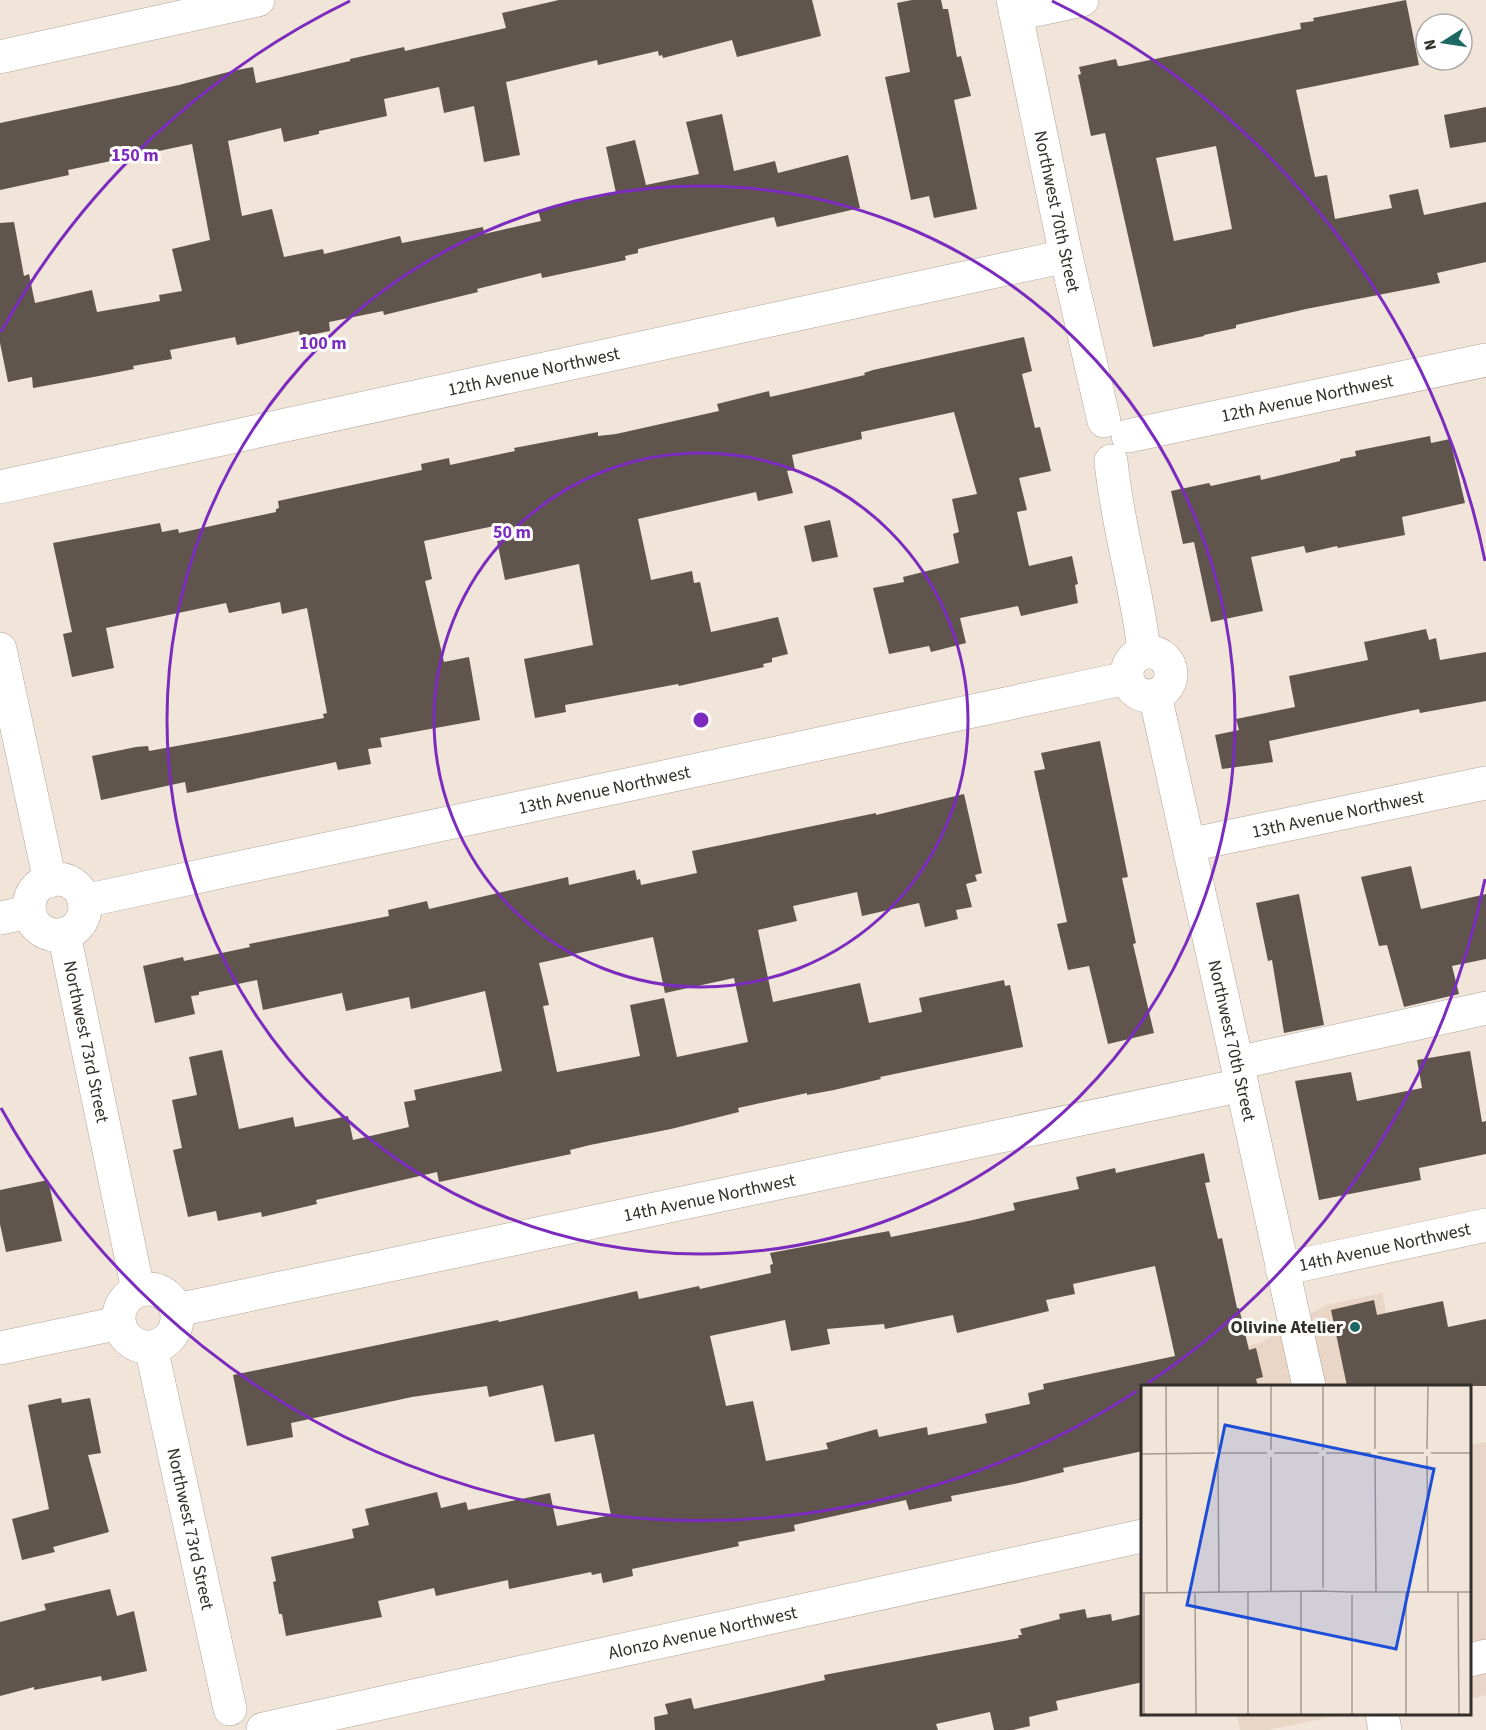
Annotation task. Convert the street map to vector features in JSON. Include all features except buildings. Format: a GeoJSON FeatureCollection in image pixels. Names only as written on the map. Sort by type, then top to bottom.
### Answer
{"type":"FeatureCollection","features":[{"type":"Feature","properties":{"kind":"street"},"geometry":{"type":"LineString","coordinates":[[0,57],[258,0]]}},
{"type":"Feature","properties":{"kind":"street"},"geometry":{"type":"LineString","coordinates":[[1014,7],[1082,0]]}},
{"type":"Feature","properties":{"kind":"street","name":"Northwest 70th Street"},"geometry":{"type":"LineString","coordinates":[[1014,7],[1066,256],[1115,440],[1114,491],[1142,623],[1131,688],[1144,696],[1155,695],[1309,1385]]}},
{"type":"Feature","properties":{"kind":"street","name":"12th Avenue Northwest"},"geometry":{"type":"LineString","coordinates":[[0,487],[1066,256]]}},
{"type":"Feature","properties":{"kind":"street","name":"12th Avenue Northwest"},"geometry":{"type":"LineString","coordinates":[[1115,440],[1486,360]]}},
{"type":"Feature","properties":{"kind":"street"},"geometry":{"type":"LineString","coordinates":[[0,649],[50,881]]}},
{"type":"Feature","properties":{"kind":"street","name":"13th Avenue Northwest"},"geometry":{"type":"LineString","coordinates":[[84,901],[1136,664]]}},
{"type":"Feature","properties":{"kind":"street","name":"13th Avenue Northwest"},"geometry":{"type":"LineString","coordinates":[[1189,845],[1486,783]]}},
{"type":"Feature","properties":{"kind":"street"},"geometry":{"type":"LineString","coordinates":[[63,880],[71,884],[78,889],[84,901],[84,914],[81,922],[75,929],[58,936],[41,930],[15,915],[32,897],[37,888],[50,881],[63,880]]}},
{"type":"Feature","properties":{"kind":"street","name":"Northwest 73rd Street"},"geometry":{"type":"LineString","coordinates":[[64,934],[138,1290]]}},
{"type":"Feature","properties":{"kind":"street","name":"14th Avenue Northwest"},"geometry":{"type":"LineString","coordinates":[[177,1310],[1239,1074],[1486,1008]]}},
{"type":"Feature","properties":{"kind":"street","name":"14th Avenue Northwest"},"geometry":{"type":"LineString","coordinates":[[1282,1269],[1486,1225]]}},
{"type":"Feature","properties":{"kind":"street"},"geometry":{"type":"LineString","coordinates":[[146,1288],[162,1292],[174,1303],[177,1310],[177,1327],[172,1335],[159,1346],[142,1347],[127,1338],[119,1323],[121,1306],[125,1299],[138,1290],[146,1288]]}},
{"type":"Feature","properties":{"kind":"street"},"geometry":{"type":"LineString","coordinates":[[0,1348],[119,1323]]}},
{"type":"Feature","properties":{"kind":"street","name":"Northwest 73rd Street"},"geometry":{"type":"LineString","coordinates":[[151,1347],[222,1720]]}},
{"type":"Feature","properties":{"kind":"street","name":"Alonzo Avenue Northwest"},"geometry":{"type":"LineString","coordinates":[[263,1729],[1141,1536]]}},
{"type":"Feature","properties":{"kind":"street"},"geometry":{"type":"LineString","coordinates":[[1471,1660],[1486,1656]]}},
{"type":"Feature","properties":{"kind":"street"},"geometry":{"type":"LineString","coordinates":[[222,1720],[242,1708],[257,1716],[263,1729]]}},
{"type":"Feature","properties":{"kind":"street"},"geometry":{"type":"LineString","coordinates":[[1382,1715],[1385,1730]]}},
{"type":"Feature","properties":{"kind":"shaded area"},"geometry":{"type":"Polygon","coordinates":[[[1382,1293],[1403,1385],[1163,1385],[1159,1366],[1259,1343],[1326,1305],[1382,1293]]]}},
{"type":"Feature","properties":{"kind":"shaded area"},"geometry":{"type":"Polygon","coordinates":[[[1486,1442],[1486,1695],[1471,1699],[1471,1445],[1486,1442]]]}},
{"type":"Feature","properties":{"kind":"shaded area"},"geometry":{"type":"Polygon","coordinates":[[[1236,1715],[1341,1715],[1268,1730],[1240,1730],[1236,1715]]]}},
{"type":"Feature","properties":{"kind":"place","name":"Olivine Atelier"},"geometry":{"type":"Point","coordinates":[1355,1327]}}]}
